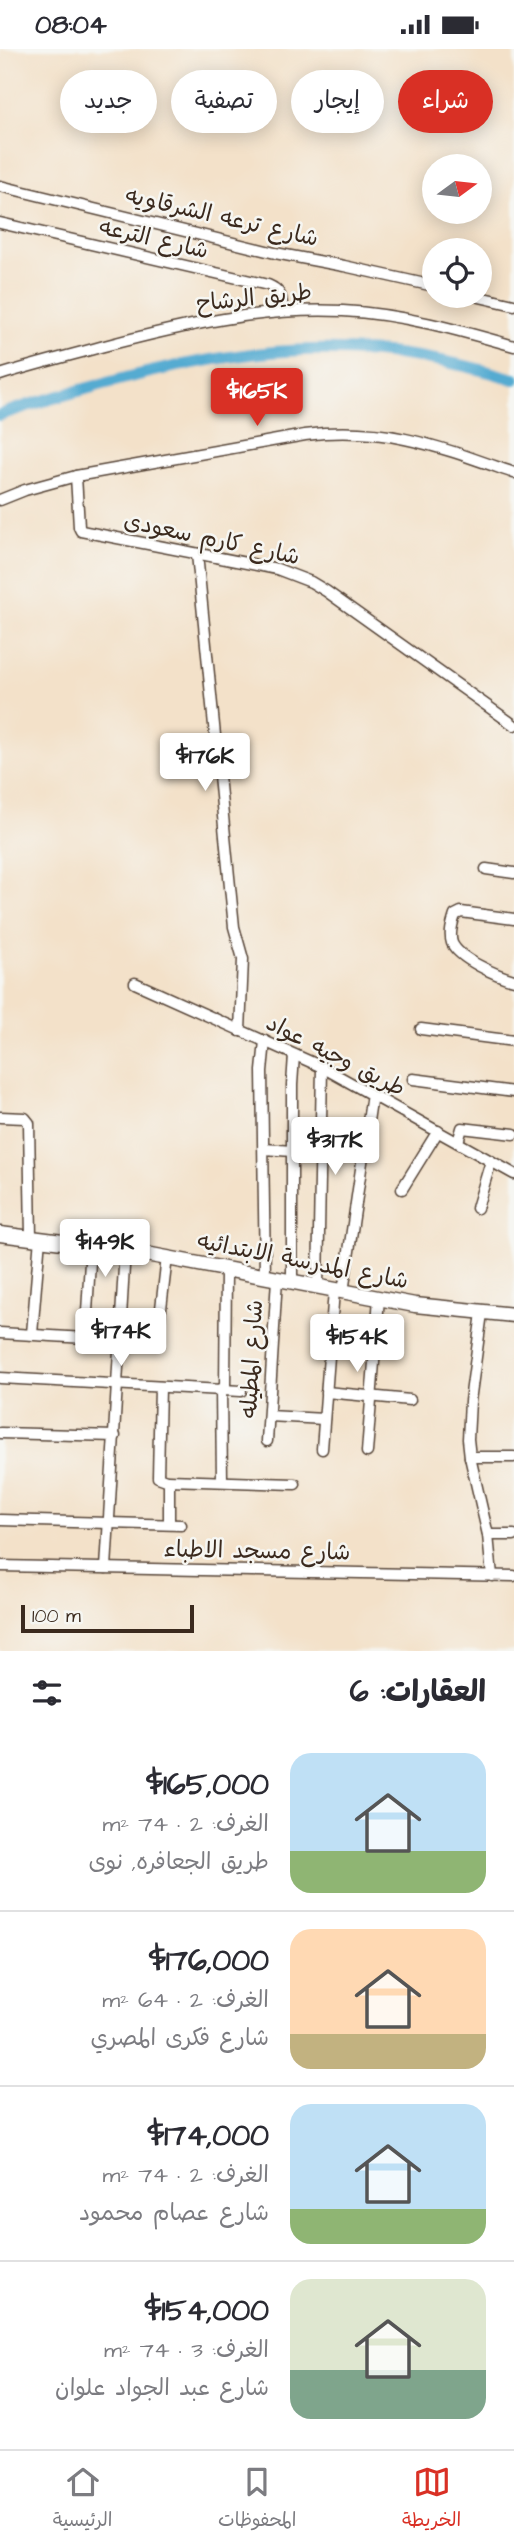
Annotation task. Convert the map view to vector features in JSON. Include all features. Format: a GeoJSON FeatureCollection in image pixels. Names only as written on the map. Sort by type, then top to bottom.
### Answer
{"type":"FeatureCollection","features":[{"type":"Feature","properties":{"kind":"street","name":"شارع ترعه الشرقاويه"},"geometry":{"type":"LineString","coordinates":[[0,186],[275,253],[422,283]]}},
{"type":"Feature","properties":{"kind":"street","name":"شارع الترعه"},"geometry":{"type":"LineString","coordinates":[[0,223],[268,285],[279,292],[282,298],[281,311]]}},
{"type":"Feature","properties":{"kind":"street"},"geometry":{"type":"LineString","coordinates":[[492,300],[514,305]]}},
{"type":"Feature","properties":{"kind":"street","name":"طريق الرشاح"},"geometry":{"type":"LineString","coordinates":[[0,375],[199,323],[281,311],[344,311],[396,317],[438,325],[514,347]]}},
{"type":"Feature","properties":{"kind":"street"},"geometry":{"type":"LineString","coordinates":[[0,500],[24,489],[76,476],[305,435],[337,432],[373,433],[411,439],[514,473]]}},
{"type":"Feature","properties":{"kind":"street","name":"شارع كارم سعودى"},"geometry":{"type":"LineString","coordinates":[[76,476],[81,531],[277,569],[311,582],[514,725]]}},
{"type":"Feature","properties":{"kind":"street"},"geometry":{"type":"LineString","coordinates":[[198,554],[234,927],[243,960],[240,1031]]}},
{"type":"Feature","properties":{"kind":"street"},"geometry":{"type":"LineString","coordinates":[[486,869],[514,873]]}},
{"type":"Feature","properties":{"kind":"street"},"geometry":{"type":"LineString","coordinates":[[514,919],[461,912],[455,915],[451,936],[456,949],[463,955],[478,965],[514,980]]}},
{"type":"Feature","properties":{"kind":"street","name":"طريق وجيه عواد"},"geometry":{"type":"LineString","coordinates":[[135,983],[321,1067],[514,1174]]}},
{"type":"Feature","properties":{"kind":"street"},"geometry":{"type":"LineString","coordinates":[[422,1029],[514,1041]]}},
{"type":"Feature","properties":{"kind":"street","name":"شارع المطيله"},"geometry":{"type":"LineString","coordinates":[[265,1041],[262,1071],[271,1278],[267,1441]]}},
{"type":"Feature","properties":{"kind":"street"},"geometry":{"type":"LineString","coordinates":[[292,1282],[294,1055]]}},
{"type":"Feature","properties":{"kind":"street"},"geometry":{"type":"LineString","coordinates":[[317,1287],[321,1067]]}},
{"type":"Feature","properties":{"kind":"street"},"geometry":{"type":"LineString","coordinates":[[412,1079],[514,1092]]}},
{"type":"Feature","properties":{"kind":"street"},"geometry":{"type":"LineString","coordinates":[[322,1448],[339,1291],[372,1094]]}},
{"type":"Feature","properties":{"kind":"street"},"geometry":{"type":"LineString","coordinates":[[0,1117],[27,1119],[36,1238],[32,1334]]}},
{"type":"Feature","properties":{"kind":"street"},"geometry":{"type":"LineString","coordinates":[[458,1142],[462,1128],[514,1134]]}},
{"type":"Feature","properties":{"kind":"street"},"geometry":{"type":"LineString","coordinates":[[402,1189],[438,1131]]}},
{"type":"Feature","properties":{"kind":"street"},"geometry":{"type":"LineString","coordinates":[[264,1149],[320,1153]]}},
{"type":"Feature","properties":{"kind":"street"},"geometry":{"type":"LineString","coordinates":[[477,1208],[491,1161]]}},
{"type":"Feature","properties":{"kind":"street","name":"شارع المدرسة الابتدائيه"},"geometry":{"type":"LineString","coordinates":[[0,1234],[167,1257],[379,1298],[514,1315]]}},
{"type":"Feature","properties":{"kind":"street"},"geometry":{"type":"LineString","coordinates":[[87,1312],[91,1245]]}},
{"type":"Feature","properties":{"kind":"street"},"geometry":{"type":"LineString","coordinates":[[106,1568],[125,1250]]}},
{"type":"Feature","properties":{"kind":"street"},"geometry":{"type":"LineString","coordinates":[[159,1334],[167,1257]]}},
{"type":"Feature","properties":{"kind":"street"},"geometry":{"type":"LineString","coordinates":[[222,1481],[226,1270]]}},
{"type":"Feature","properties":{"kind":"street"},"geometry":{"type":"LineString","coordinates":[[367,1452],[379,1298]]}},
{"type":"Feature","properties":{"kind":"street"},"geometry":{"type":"LineString","coordinates":[[482,1313],[468,1420],[470,1457],[488,1535],[492,1576]]}},
{"type":"Feature","properties":{"kind":"street"},"geometry":{"type":"LineString","coordinates":[[0,1333],[120,1340]]}},
{"type":"Feature","properties":{"kind":"street"},"geometry":{"type":"LineString","coordinates":[[0,1378],[241,1391]]}},
{"type":"Feature","properties":{"kind":"street"},"geometry":{"type":"LineString","coordinates":[[160,1387],[158,1477],[168,1480],[295,1484]]}},
{"type":"Feature","properties":{"kind":"street"},"geometry":{"type":"LineString","coordinates":[[326,1392],[410,1400]]}},
{"type":"Feature","properties":{"kind":"street"},"geometry":{"type":"LineString","coordinates":[[269,1416],[324,1419]]}},
{"type":"Feature","properties":{"kind":"street"},"geometry":{"type":"LineString","coordinates":[[0,1433],[115,1436]]}},
{"type":"Feature","properties":{"kind":"street"},"geometry":{"type":"LineString","coordinates":[[470,1457],[514,1457]]}},
{"type":"Feature","properties":{"kind":"street"},"geometry":{"type":"LineString","coordinates":[[0,1520],[175,1524],[168,1480]]}},
{"type":"Feature","properties":{"kind":"street"},"geometry":{"type":"LineString","coordinates":[[488,1535],[514,1535]]}},
{"type":"Feature","properties":{"kind":"street","name":"شارع مسجد الاطباء"},"geometry":{"type":"LineString","coordinates":[[0,1566],[514,1576]]}},
{"type":"Feature","properties":{"kind":"waterway"},"geometry":{"type":"LineString","coordinates":[[0,415],[160,370],[261,353],[360,351],[410,356],[461,365],[514,379]]}}]}
